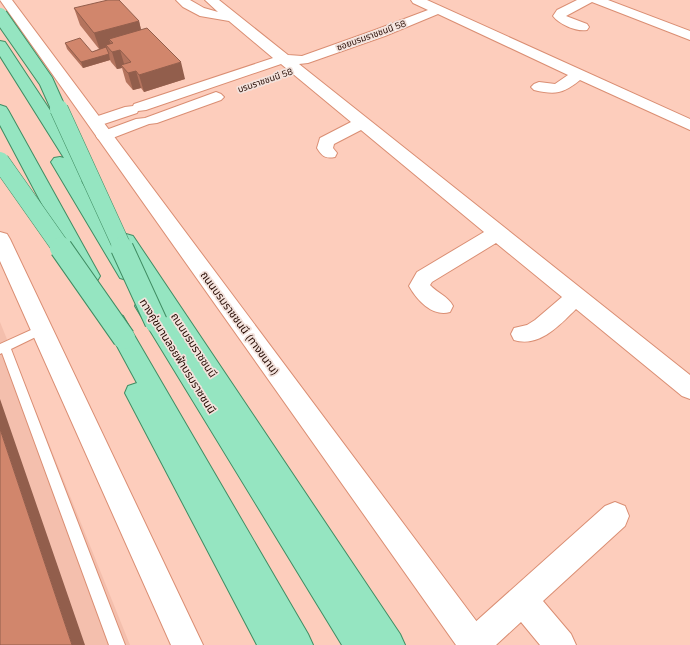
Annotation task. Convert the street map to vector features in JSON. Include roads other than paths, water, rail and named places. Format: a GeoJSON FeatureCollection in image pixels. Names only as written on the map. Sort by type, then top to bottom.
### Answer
{"type":"FeatureCollection","features":[{"type":"Feature","properties":{"kind":"main road"},"geometry":{"type":"LineString","coordinates":[[0,14],[46,81],[156,322]]}},
{"type":"Feature","properties":{"kind":"main road","name":"ถนนบรมราชชนนี"},"geometry":{"type":"LineString","coordinates":[[0,45],[306,520],[389,645]]}},
{"type":"Feature","properties":{"kind":"main road","name":"ทางคู่ขนานลอยฟ้าบรมราชชนนี"},"geometry":{"type":"LineString","coordinates":[[0,64],[156,322],[360,645]]}},
{"type":"Feature","properties":{"kind":"main road"},"geometry":{"type":"LineString","coordinates":[[0,110],[124,338],[297,645]]}},
{"type":"Feature","properties":{"kind":"main road"},"geometry":{"type":"LineString","coordinates":[[0,138],[274,645]]}},
{"type":"Feature","properties":{"kind":"main road"},"geometry":{"type":"LineString","coordinates":[[0,161],[124,338]]}},
{"type":"Feature","properties":{"kind":"street","name":"ถนนบรมราชชนนี (ทางขนาน)"},"geometry":{"type":"LineString","coordinates":[[6,0],[474,644]]}},
{"type":"Feature","properties":{"kind":"street"},"geometry":{"type":"LineString","coordinates":[[182,0],[192,8],[206,14],[232,17]]}},
{"type":"Feature","properties":{"kind":"street"},"geometry":{"type":"LineString","coordinates":[[211,0],[294,63],[363,123],[690,389]]}},
{"type":"Feature","properties":{"kind":"street"},"geometry":{"type":"LineString","coordinates":[[417,0],[690,125]]}},
{"type":"Feature","properties":{"kind":"street"},"geometry":{"type":"LineString","coordinates":[[582,27],[562,19],[559,16],[587,0]]}},
{"type":"Feature","properties":{"kind":"street"},"geometry":{"type":"LineString","coordinates":[[597,0],[690,36]]}},
{"type":"Feature","properties":{"kind":"street","name":"ซอยบรมราชชนนี 58"},"geometry":{"type":"LineString","coordinates":[[294,63],[380,33],[438,10]]}},
{"type":"Feature","properties":{"kind":"street","name":"บรมราชชนนี 58"},"geometry":{"type":"LineString","coordinates":[[100,129],[294,63]]}},
{"type":"Feature","properties":{"kind":"street","name":"บรมราชชนนี 58"},"geometry":{"type":"LineString","coordinates":[[259,82],[294,63]]}},
{"type":"Feature","properties":{"kind":"street"},"geometry":{"type":"LineString","coordinates":[[539,87],[554,90],[561,88],[578,74]]}},
{"type":"Feature","properties":{"kind":"street","name":"บรมราชชนนี 58"},"geometry":{"type":"LineString","coordinates":[[141,115],[230,92]]}},
{"type":"Feature","properties":{"kind":"street"},"geometry":{"type":"LineString","coordinates":[[329,153],[325,148],[326,142],[337,135],[363,123]]}},
{"type":"Feature","properties":{"kind":"street"},"geometry":{"type":"LineString","coordinates":[[442,306],[426,295],[420,286],[424,277],[498,233]]}},
{"type":"Feature","properties":{"kind":"street"},"geometry":{"type":"LineString","coordinates":[[0,239],[187,645]]}},
{"type":"Feature","properties":{"kind":"street"},"geometry":{"type":"LineString","coordinates":[[522,334],[529,334],[544,325],[576,296]]}},
{"type":"Feature","properties":{"kind":"street"},"geometry":{"type":"LineString","coordinates":[[474,644],[615,516]]}},
{"type":"Feature","properties":{"kind":"street"},"geometry":{"type":"LineString","coordinates":[[522,600],[560,645]]}},
{"type":"Feature","properties":{"kind":"lane"},"geometry":{"type":"LineString","coordinates":[[42,329],[2,348],[117,645]]}}]}
